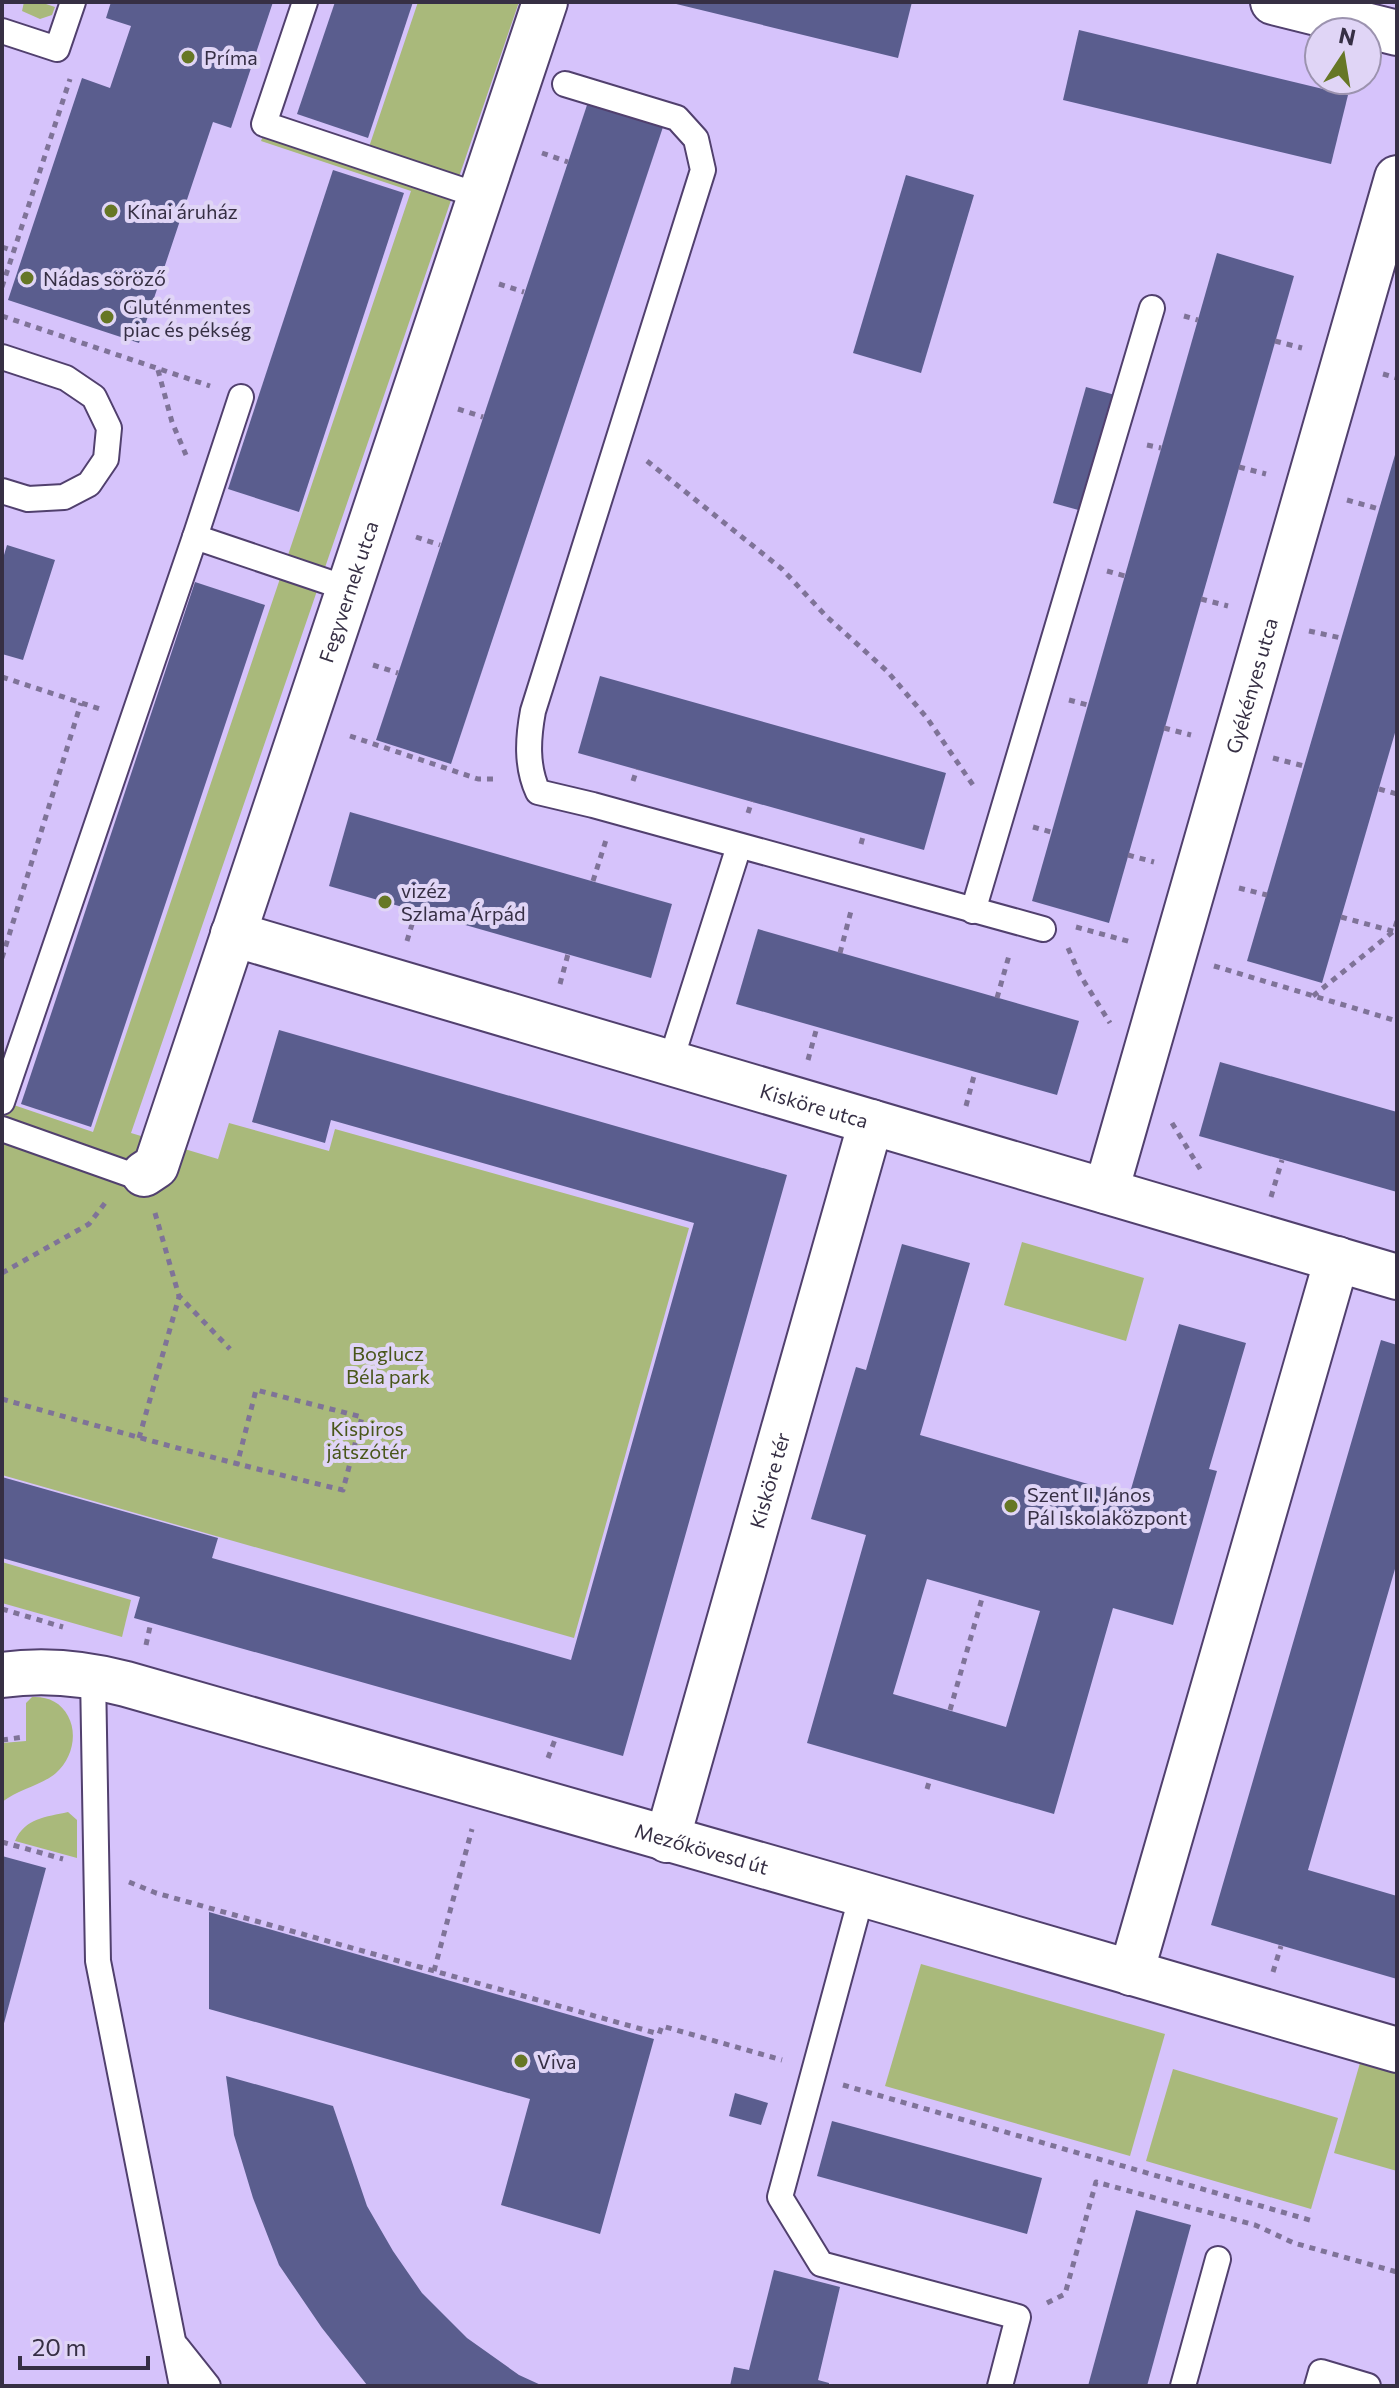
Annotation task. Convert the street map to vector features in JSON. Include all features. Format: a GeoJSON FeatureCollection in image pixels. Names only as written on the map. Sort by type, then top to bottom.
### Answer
{"type":"FeatureCollection","features":[{"type":"Feature","properties":{"kind":"street","name":"Fegyvernek utca"},"geometry":{"type":"LineString","coordinates":[[136,1174],[156,1166],[545,2]]}},
{"type":"Feature","properties":{"kind":"street"},"geometry":{"type":"LineString","coordinates":[[1273,2],[1397,33]]}},
{"type":"Feature","properties":{"kind":"street","name":"Gyékényes utca"},"geometry":{"type":"LineString","coordinates":[[1106,1191],[1397,178]]}},
{"type":"Feature","properties":{"kind":"street","name":"Kisköre utca"},"geometry":{"type":"LineString","coordinates":[[233,934],[1397,1277]]}},
{"type":"Feature","properties":{"kind":"street","name":"Kisköre tér"},"geometry":{"type":"LineString","coordinates":[[667,1840],[871,1122]]}},
{"type":"Feature","properties":{"kind":"street"},"geometry":{"type":"LineString","coordinates":[[1131,1973],[1337,1259]]}},
{"type":"Feature","properties":{"kind":"street","name":"Mezőkövesd út"},"geometry":{"type":"LineString","coordinates":[[2,1675],[43,1672],[93,1675],[1397,2050]]}},
{"type":"Feature","properties":{"kind":"lane"},"geometry":{"type":"LineString","coordinates":[[2,31],[57,49],[73,2]]}},
{"type":"Feature","properties":{"kind":"lane"},"geometry":{"type":"LineString","coordinates":[[305,2],[264,124],[480,196]]}},
{"type":"Feature","properties":{"kind":"lane"},"geometry":{"type":"LineString","coordinates":[[565,84],[677,118],[696,139],[703,170],[533,711],[528,739],[531,778],[538,792],[1043,929]]}},
{"type":"Feature","properties":{"kind":"lane"},"geometry":{"type":"LineString","coordinates":[[973,911],[1152,308]]}},
{"type":"Feature","properties":{"kind":"lane"},"geometry":{"type":"LineString","coordinates":[[2,357],[66,378],[94,397],[109,428],[106,459],[89,484],[64,497],[28,499],[2,491]]}},
{"type":"Feature","properties":{"kind":"lane"},"geometry":{"type":"LineString","coordinates":[[2,1102],[241,397]]}},
{"type":"Feature","properties":{"kind":"lane"},"geometry":{"type":"LineString","coordinates":[[195,537],[349,589]]}},
{"type":"Feature","properties":{"kind":"lane"},"geometry":{"type":"LineString","coordinates":[[670,1063],[739,846]]}},
{"type":"Feature","properties":{"kind":"lane"},"geometry":{"type":"LineString","coordinates":[[2,1129],[136,1174]]}},
{"type":"Feature","properties":{"kind":"lane"},"geometry":{"type":"LineString","coordinates":[[93,1675],[98,1961],[182,2386]]}},
{"type":"Feature","properties":{"kind":"lane"},"geometry":{"type":"LineString","coordinates":[[862,1894],[780,2197],[821,2264],[1018,2317],[1000,2386]]}},
{"type":"Feature","properties":{"kind":"lane"},"geometry":{"type":"LineString","coordinates":[[1183,2386],[1218,2259]]}},
{"type":"Feature","properties":{"kind":"lane"},"geometry":{"type":"LineString","coordinates":[[173,2341],[208,2386]]}},
{"type":"Feature","properties":{"kind":"lane"},"geometry":{"type":"LineString","coordinates":[[1317,2386],[1321,2372],[1368,2386]]}},
{"type":"Feature","properties":{"kind":"path"},"geometry":{"type":"LineString","coordinates":[[2,287],[70,79],[57,49]]}},
{"type":"Feature","properties":{"kind":"path"},"geometry":{"type":"LineString","coordinates":[[542,153],[568,162]]}},
{"type":"Feature","properties":{"kind":"path"},"geometry":{"type":"LineString","coordinates":[[2,247],[14,251]]}},
{"type":"Feature","properties":{"kind":"path"},"geometry":{"type":"LineString","coordinates":[[499,284],[524,292]]}},
{"type":"Feature","properties":{"kind":"path"},"geometry":{"type":"LineString","coordinates":[[2,316],[241,397]]}},
{"type":"Feature","properties":{"kind":"path"},"geometry":{"type":"LineString","coordinates":[[1275,341],[1302,348]]}},
{"type":"Feature","properties":{"kind":"path"},"geometry":{"type":"LineString","coordinates":[[158,369],[172,422],[206,504]]}},
{"type":"Feature","properties":{"kind":"path"},"geometry":{"type":"LineString","coordinates":[[458,409],[483,417]]}},
{"type":"Feature","properties":{"kind":"path"},"geometry":{"type":"LineString","coordinates":[[621,430],[650,465],[782,569],[826,616],[887,671],[927,718],[998,822]]}},
{"type":"Feature","properties":{"kind":"path"},"geometry":{"type":"LineString","coordinates":[[1239,467],[1266,474]]}},
{"type":"Feature","properties":{"kind":"path"},"geometry":{"type":"LineString","coordinates":[[1346,500],[1379,509]]}},
{"type":"Feature","properties":{"kind":"path"},"geometry":{"type":"LineString","coordinates":[[416,537],[440,545]]}},
{"type":"Feature","properties":{"kind":"path"},"geometry":{"type":"LineString","coordinates":[[1201,599],[1228,606]]}},
{"type":"Feature","properties":{"kind":"path"},"geometry":{"type":"LineString","coordinates":[[1308,631],[1341,638]]}},
{"type":"Feature","properties":{"kind":"path"},"geometry":{"type":"LineString","coordinates":[[373,665],[398,673]]}},
{"type":"Feature","properties":{"kind":"path"},"geometry":{"type":"LineString","coordinates":[[2,677],[106,711]]}},
{"type":"Feature","properties":{"kind":"path"},"geometry":{"type":"LineString","coordinates":[[2,958],[81,703]]}},
{"type":"Feature","properties":{"kind":"path"},"geometry":{"type":"LineString","coordinates":[[1164,728],[1191,735]]}},
{"type":"Feature","properties":{"kind":"path"},"geometry":{"type":"LineString","coordinates":[[1272,758],[1304,766]]}},
{"type":"Feature","properties":{"kind":"path"},"geometry":{"type":"LineString","coordinates":[[1379,789],[1397,794]]}},
{"type":"Feature","properties":{"kind":"path"},"geometry":{"type":"LineString","coordinates":[[1128,855],[1154,862]]}},
{"type":"Feature","properties":{"kind":"path"},"geometry":{"type":"LineString","coordinates":[[840,953],[860,878]]}},
{"type":"Feature","properties":{"kind":"path"},"geometry":{"type":"LineString","coordinates":[[1234,887],[1267,895]]}},
{"type":"Feature","properties":{"kind":"path"},"geometry":{"type":"LineString","coordinates":[[402,956],[416,911]]}},
{"type":"Feature","properties":{"kind":"path"},"geometry":{"type":"LineString","coordinates":[[1341,917],[1395,932]]}},
{"type":"Feature","properties":{"kind":"path"},"geometry":{"type":"LineString","coordinates":[[1313,996],[1395,932],[1397,921]]}},
{"type":"Feature","properties":{"kind":"path"},"geometry":{"type":"LineString","coordinates":[[997,998],[1018,922]]}},
{"type":"Feature","properties":{"kind":"path"},"geometry":{"type":"LineString","coordinates":[[560,985],[568,954]]}},
{"type":"Feature","properties":{"kind":"path"},"geometry":{"type":"LineString","coordinates":[[1080,975],[1109,1021]]}},
{"type":"Feature","properties":{"kind":"path"},"geometry":{"type":"LineString","coordinates":[[804,1072],[817,1027]]}},
{"type":"Feature","properties":{"kind":"path"},"geometry":{"type":"LineString","coordinates":[[963,1118],[975,1072]]}},
{"type":"Feature","properties":{"kind":"path"},"geometry":{"type":"LineString","coordinates":[[1169,1117],[1191,1158]]}},
{"type":"Feature","properties":{"kind":"path"},"geometry":{"type":"LineString","coordinates":[[1269,1205],[1282,1160]]}},
{"type":"Feature","properties":{"kind":"path"},"geometry":{"type":"LineString","coordinates":[[2,1273],[89,1224],[136,1174],[179,1296],[230,1349]]}},
{"type":"Feature","properties":{"kind":"path"},"geometry":{"type":"LineString","coordinates":[[139,1438],[179,1296]]}},
{"type":"Feature","properties":{"kind":"path"},"geometry":{"type":"LineString","coordinates":[[2,1399],[237,1465],[343,1490],[362,1417],[256,1390],[237,1465]]}},
{"type":"Feature","properties":{"kind":"path"},"geometry":{"type":"LineString","coordinates":[[950,1710],[983,1595]]}},
{"type":"Feature","properties":{"kind":"path"},"geometry":{"type":"LineString","coordinates":[[144,1650],[151,1622]]}},
{"type":"Feature","properties":{"kind":"path"},"geometry":{"type":"LineString","coordinates":[[2,1740],[24,1737]]}},
{"type":"Feature","properties":{"kind":"path"},"geometry":{"type":"LineString","coordinates":[[546,1765],[556,1737]]}},
{"type":"Feature","properties":{"kind":"path"},"geometry":{"type":"LineString","coordinates":[[927,1789],[930,1779]]}},
{"type":"Feature","properties":{"kind":"path"},"geometry":{"type":"LineString","coordinates":[[434,1971],[483,1786]]}},
{"type":"Feature","properties":{"kind":"path"},"geometry":{"type":"LineString","coordinates":[[156,1893],[659,2034],[662,2026],[1313,2221]]}},
{"type":"Feature","properties":{"kind":"path"},"geometry":{"type":"LineString","coordinates":[[1272,1974],[1281,1946]]}},
{"type":"Feature","properties":{"kind":"path"},"geometry":{"type":"LineString","coordinates":[[1018,2317],[1065,2294],[1096,2182],[1255,2225],[1294,2243],[1397,2272]]}},
{"type":"Feature","properties":{"kind":"green space"},"geometry":{"type":"Polygon","coordinates":[[[24,2],[40,2],[55,7],[52,15],[40,19],[22,11],[24,2]]]}},
{"type":"Feature","properties":{"kind":"green space","name":"Boglucz Béla park"},"geometry":{"type":"Polygon","coordinates":[[[418,2],[519,2],[131,1133],[218,1159],[229,1123],[329,1151],[335,1129],[689,1228],[574,1638],[2,1475],[2,1101],[93,1132],[411,191],[261,141],[271,115],[369,147],[418,2]]]}},
{"type":"Feature","properties":{"kind":"green space"},"geometry":{"type":"Polygon","coordinates":[[[1022,1242],[1144,1278],[1126,1341],[1004,1305],[1022,1242]]]}},
{"type":"Feature","properties":{"kind":"green space"},"geometry":{"type":"Polygon","coordinates":[[[2,1562],[131,1600],[122,1637],[2,1603],[2,1562]]]}},
{"type":"Feature","properties":{"kind":"green space"},"geometry":{"type":"Polygon","coordinates":[[[32,1697],[53,1701],[62,1707],[71,1723],[72,1746],[66,1761],[56,1773],[2,1802],[2,1743],[26,1741],[26,1703],[32,1697]]]}},
{"type":"Feature","properties":{"kind":"green space"},"geometry":{"type":"Polygon","coordinates":[[[68,1812],[77,1820],[77,1858],[15,1841],[30,1823],[68,1812]]]}},
{"type":"Feature","properties":{"kind":"green space"},"geometry":{"type":"Polygon","coordinates":[[[921,1964],[1165,2034],[1130,2156],[885,2086],[921,1964]]]}},
{"type":"Feature","properties":{"kind":"green space"},"geometry":{"type":"Polygon","coordinates":[[[1362,2056],[1397,2067],[1397,2171],[1334,2153],[1362,2056]]]}},
{"type":"Feature","properties":{"kind":"green space"},"geometry":{"type":"Polygon","coordinates":[[[1173,2069],[1338,2118],[1311,2209],[1146,2161],[1173,2069]]]}},
{"type":"Feature","properties":{"kind":"building","name":"Kínai áruház"},"geometry":{"type":"Polygon","coordinates":[[[111,2],[273,2],[231,128],[213,122],[139,343],[8,300],[82,78],[110,88],[131,26],[106,18],[111,2]]]}},
{"type":"Feature","properties":{"kind":"building"},"geometry":{"type":"Polygon","coordinates":[[[335,2],[413,2],[368,138],[297,114],[335,2]]]}},
{"type":"Feature","properties":{"kind":"building"},"geometry":{"type":"Polygon","coordinates":[[[668,2],[912,2],[898,58],[668,2]]]}},
{"type":"Feature","properties":{"kind":"building"},"geometry":{"type":"Polygon","coordinates":[[[1079,30],[1303,84],[1303,96],[1348,96],[1331,164],[1063,100],[1079,30]]]}},
{"type":"Feature","properties":{"kind":"building"},"geometry":{"type":"Polygon","coordinates":[[[589,99],[664,124],[451,764],[376,740],[589,99]]]}},
{"type":"Feature","properties":{"kind":"building"},"geometry":{"type":"Polygon","coordinates":[[[333,170],[404,193],[299,512],[228,489],[333,170]]]}},
{"type":"Feature","properties":{"kind":"building"},"geometry":{"type":"Polygon","coordinates":[[[906,175],[974,195],[921,373],[853,353],[906,175]]]}},
{"type":"Feature","properties":{"kind":"building"},"geometry":{"type":"Polygon","coordinates":[[[1217,253],[1294,276],[1109,923],[1032,901],[1217,253]]]}},
{"type":"Feature","properties":{"kind":"building"},"geometry":{"type":"Polygon","coordinates":[[[1086,387],[1115,395],[1082,511],[1053,503],[1086,387]]]}},
{"type":"Feature","properties":{"kind":"building"},"geometry":{"type":"Polygon","coordinates":[[[1397,448],[1397,726],[1322,983],[1247,961],[1397,448]]]}},
{"type":"Feature","properties":{"kind":"building"},"geometry":{"type":"Polygon","coordinates":[[[7,545],[55,560],[23,660],[2,654],[2,554],[7,545]]]}},
{"type":"Feature","properties":{"kind":"building"},"geometry":{"type":"Polygon","coordinates":[[[195,582],[265,605],[91,1127],[21,1104],[195,582]]]}},
{"type":"Feature","properties":{"kind":"building"},"geometry":{"type":"Polygon","coordinates":[[[600,676],[946,773],[924,850],[578,753],[600,676]]]}},
{"type":"Feature","properties":{"kind":"building"},"geometry":{"type":"Polygon","coordinates":[[[350,812],[672,904],[651,978],[329,886],[350,812]]]}},
{"type":"Feature","properties":{"kind":"building"},"geometry":{"type":"Polygon","coordinates":[[[758,929],[1079,1021],[1057,1095],[736,1004],[758,929]]]}},
{"type":"Feature","properties":{"kind":"building"},"geometry":{"type":"Polygon","coordinates":[[[279,1030],[787,1175],[623,1756],[134,1618],[140,1597],[2,1558],[2,1477],[218,1538],[212,1558],[571,1660],[694,1223],[331,1120],[325,1143],[252,1122],[279,1030]]]}},
{"type":"Feature","properties":{"kind":"building"},"geometry":{"type":"Polygon","coordinates":[[[1220,1062],[1397,1112],[1397,1192],[1199,1136],[1220,1062]]]}},
{"type":"Feature","properties":{"kind":"building"},"geometry":{"type":"Polygon","coordinates":[[[902,1244],[970,1263],[920,1435],[1129,1496],[1179,1324],[1246,1343],[1209,1469],[1217,1471],[1173,1625],[1113,1608],[1054,1814],[807,1743],[866,1535],[811,1519],[856,1367],[866,1370],[902,1244]],[[927,1579],[893,1694],[1006,1727],[1040,1611],[927,1579]]]}},
{"type":"Feature","properties":{"kind":"building"},"geometry":{"type":"Polygon","coordinates":[[[1381,1340],[1397,1345],[1397,1562],[1308,1870],[1397,1896],[1397,1979],[1211,1925],[1381,1340]]]}},
{"type":"Feature","properties":{"kind":"building"},"geometry":{"type":"Polygon","coordinates":[[[2,1856],[46,1868],[3,2027],[2,2027],[2,1856]]]}},
{"type":"Feature","properties":{"kind":"building","name":"Viva"},"geometry":{"type":"Polygon","coordinates":[[[209,1912],[654,2039],[600,2234],[501,2205],[530,2099],[209,2009],[209,1912]]]}},
{"type":"Feature","properties":{"kind":"building"},"geometry":{"type":"Polygon","coordinates":[[[226,2076],[333,2106],[367,2206],[422,2293],[467,2338],[519,2375],[543,2386],[367,2385],[322,2328],[279,2265],[253,2198],[234,2135],[226,2076]]]}},
{"type":"Feature","properties":{"kind":"building"},"geometry":{"type":"Polygon","coordinates":[[[735,2093],[768,2103],[761,2125],[729,2116],[735,2093]]]}},
{"type":"Feature","properties":{"kind":"building"},"geometry":{"type":"Polygon","coordinates":[[[832,2121],[1042,2178],[1027,2234],[817,2176],[832,2121]]]}},
{"type":"Feature","properties":{"kind":"building"},"geometry":{"type":"Polygon","coordinates":[[[1136,2210],[1191,2225],[1147,2386],[1088,2386],[1136,2210]]]}},
{"type":"Feature","properties":{"kind":"building"},"geometry":{"type":"Polygon","coordinates":[[[774,2270],[840,2287],[818,2380],[829,2383],[829,2386],[730,2386],[734,2367],[749,2370],[774,2270]]]}},
{"type":"Feature","properties":{"kind":"place","name":"Príma"},"geometry":{"type":"Point","coordinates":[188,57]}},
{"type":"Feature","properties":{"kind":"place","name":"Kínai áruház"},"geometry":{"type":"Point","coordinates":[111,211]}},
{"type":"Feature","properties":{"kind":"place","name":"Nádas söröző"},"geometry":{"type":"Point","coordinates":[27,278]}},
{"type":"Feature","properties":{"kind":"place","name":"Gluténmentes piac és pékség"},"geometry":{"type":"Point","coordinates":[107,317]}},
{"type":"Feature","properties":{"kind":"place","name":"vizéz Szlama Árpád"},"geometry":{"type":"Point","coordinates":[385,902]}},
{"type":"Feature","properties":{"kind":"place","name":"Szent II. János Pál Iskolaközpont"},"geometry":{"type":"Point","coordinates":[1011,1506]}},
{"type":"Feature","properties":{"kind":"place","name":"Viva"},"geometry":{"type":"Point","coordinates":[521,2061]}},
{"type":"Feature","properties":{"kind":"park label","name":"Kispiros játszótér"},"geometry":{"type":"Point","coordinates":[367,1440]}}]}
